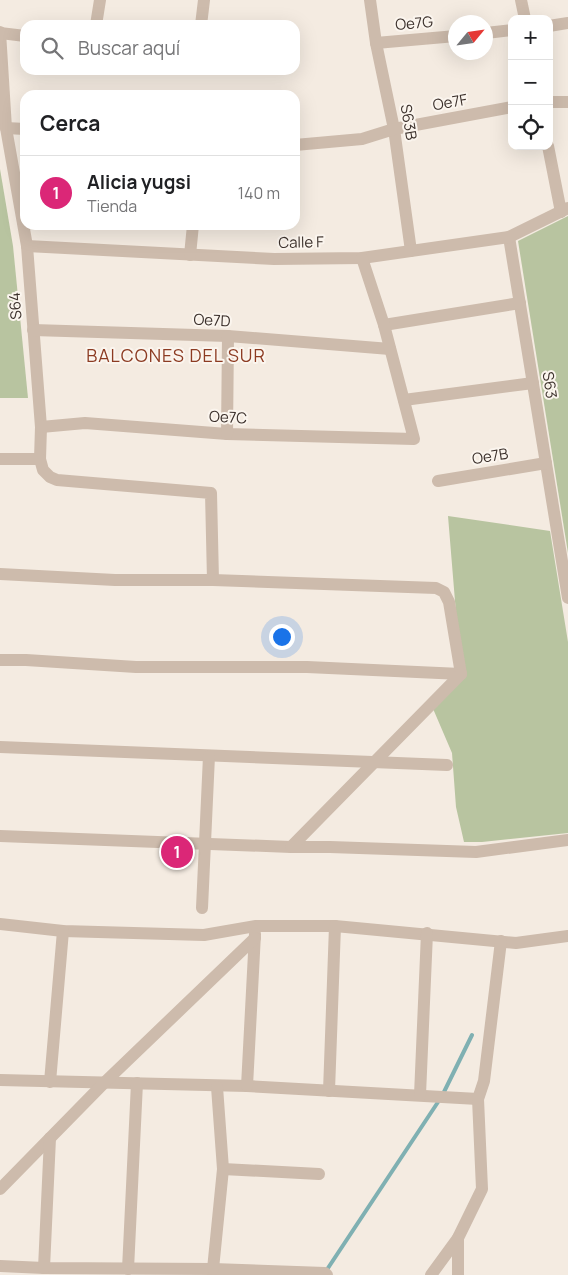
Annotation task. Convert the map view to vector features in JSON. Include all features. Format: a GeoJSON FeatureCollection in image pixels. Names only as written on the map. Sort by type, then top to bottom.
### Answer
{"type":"FeatureCollection","features":[{"type":"Feature","properties":{"kind":"street"},"geometry":{"type":"LineString","coordinates":[[97,20],[100,0]]}},
{"type":"Feature","properties":{"kind":"street"},"geometry":{"type":"LineString","coordinates":[[202,20],[204,0]]}},
{"type":"Feature","properties":{"kind":"street","name":"S63B"},"geometry":{"type":"LineString","coordinates":[[370,0],[376,43],[394,129],[412,251]]}},
{"type":"Feature","properties":{"kind":"street"},"geometry":{"type":"LineString","coordinates":[[521,0],[524,15]]}},
{"type":"Feature","properties":{"kind":"street"},"geometry":{"type":"LineString","coordinates":[[553,25],[568,23]]}},
{"type":"Feature","properties":{"kind":"street"},"geometry":{"type":"LineString","coordinates":[[493,32],[508,30]]}},
{"type":"Feature","properties":{"kind":"street"},"geometry":{"type":"LineString","coordinates":[[0,32],[20,35]]}},
{"type":"Feature","properties":{"kind":"street","name":"S64"},"geometry":{"type":"LineString","coordinates":[[0,32],[6,128],[20,207]]}},
{"type":"Feature","properties":{"kind":"street","name":"Oe7G"},"geometry":{"type":"LineString","coordinates":[[376,43],[448,37]]}},
{"type":"Feature","properties":{"kind":"street"},"geometry":{"type":"LineString","coordinates":[[553,102],[568,102]]}},
{"type":"Feature","properties":{"kind":"street","name":"Oe7F"},"geometry":{"type":"LineString","coordinates":[[300,145],[362,139],[394,129],[508,108]]}},
{"type":"Feature","properties":{"kind":"street"},"geometry":{"type":"LineString","coordinates":[[6,128],[20,129]]}},
{"type":"Feature","properties":{"kind":"street"},"geometry":{"type":"LineString","coordinates":[[549,150],[564,210]]}},
{"type":"Feature","properties":{"kind":"street","name":"Calle F"},"geometry":{"type":"LineString","coordinates":[[27,246],[274,259],[362,258],[509,237],[564,210]]}},
{"type":"Feature","properties":{"kind":"street","name":"S64"},"geometry":{"type":"LineString","coordinates":[[24,230],[41,427],[40,459]]}},
{"type":"Feature","properties":{"kind":"street"},"geometry":{"type":"LineString","coordinates":[[190,255],[192,230]]}},
{"type":"Feature","properties":{"kind":"street","name":"S63"},"geometry":{"type":"LineString","coordinates":[[509,237],[568,598]]}},
{"type":"Feature","properties":{"kind":"street"},"geometry":{"type":"LineString","coordinates":[[362,258],[384,324],[404,400],[533,383]]}},
{"type":"Feature","properties":{"kind":"street"},"geometry":{"type":"LineString","coordinates":[[384,324],[520,303]]}},
{"type":"Feature","properties":{"kind":"street","name":"Oe7D"},"geometry":{"type":"LineString","coordinates":[[33,330],[228,336],[390,349]]}},
{"type":"Feature","properties":{"kind":"street"},"geometry":{"type":"LineString","coordinates":[[227,434],[228,336]]}},
{"type":"Feature","properties":{"kind":"street","name":"Oe7C"},"geometry":{"type":"LineString","coordinates":[[41,427],[85,424],[227,434],[414,439],[404,400]]}},
{"type":"Feature","properties":{"kind":"street"},"geometry":{"type":"LineString","coordinates":[[0,459],[40,459],[43,470],[50,477],[57,480],[211,493],[213,580]]}},
{"type":"Feature","properties":{"kind":"street","name":"Oe7B"},"geometry":{"type":"LineString","coordinates":[[438,481],[546,463]]}},
{"type":"Feature","properties":{"kind":"street"},"geometry":{"type":"LineString","coordinates":[[0,574],[115,580],[213,580],[436,588],[444,592],[449,602],[461,674]]}},
{"type":"Feature","properties":{"kind":"street"},"geometry":{"type":"LineString","coordinates":[[0,660],[136,667],[307,667],[461,674]]}},
{"type":"Feature","properties":{"kind":"street"},"geometry":{"type":"LineString","coordinates":[[291,848],[461,674]]}},
{"type":"Feature","properties":{"kind":"street"},"geometry":{"type":"LineString","coordinates":[[0,747],[447,765]]}},
{"type":"Feature","properties":{"kind":"street"},"geometry":{"type":"LineString","coordinates":[[202,908],[209,756]]}},
{"type":"Feature","properties":{"kind":"street"},"geometry":{"type":"LineString","coordinates":[[0,836],[291,848],[330,847],[476,852],[568,840]]}},
{"type":"Feature","properties":{"kind":"street"},"geometry":{"type":"LineString","coordinates":[[0,924],[63,931],[204,935],[335,926],[516,942],[568,936]]}},
{"type":"Feature","properties":{"kind":"street"},"geometry":{"type":"LineString","coordinates":[[329,1091],[335,926]]}},
{"type":"Feature","properties":{"kind":"street"},"geometry":{"type":"LineString","coordinates":[[50,1082],[63,931]]}},
{"type":"Feature","properties":{"kind":"street"},"geometry":{"type":"LineString","coordinates":[[0,1189],[255,932]]}},
{"type":"Feature","properties":{"kind":"street"},"geometry":{"type":"LineString","coordinates":[[246,1086],[255,932]]}},
{"type":"Feature","properties":{"kind":"street"},"geometry":{"type":"LineString","coordinates":[[420,1095],[427,933]]}},
{"type":"Feature","properties":{"kind":"street"},"geometry":{"type":"LineString","coordinates":[[431,1275],[458,1238],[482,1189],[478,1099],[484,1081],[501,941]]}},
{"type":"Feature","properties":{"kind":"street"},"geometry":{"type":"LineString","coordinates":[[0,1080],[217,1087],[246,1086],[478,1099]]}},
{"type":"Feature","properties":{"kind":"street"},"geometry":{"type":"LineString","coordinates":[[128,1269],[137,1083]]}},
{"type":"Feature","properties":{"kind":"street"},"geometry":{"type":"LineString","coordinates":[[213,1269],[223,1169],[217,1087]]}},
{"type":"Feature","properties":{"kind":"street"},"geometry":{"type":"LineString","coordinates":[[44,1268],[50,1138]]}},
{"type":"Feature","properties":{"kind":"street"},"geometry":{"type":"LineString","coordinates":[[223,1169],[319,1174]]}},
{"type":"Feature","properties":{"kind":"street"},"geometry":{"type":"LineString","coordinates":[[458,1238],[458,1275]]}},
{"type":"Feature","properties":{"kind":"street"},"geometry":{"type":"LineString","coordinates":[[0,1266],[213,1269],[325,1273],[327,1275]]}},
{"type":"Feature","properties":{"kind":"green space"},"geometry":{"type":"Polygon","coordinates":[[[0,169],[13,246],[28,398],[0,398],[0,169]]]}},
{"type":"Feature","properties":{"kind":"green space"},"geometry":{"type":"Polygon","coordinates":[[[568,216],[568,553],[518,241],[568,216]]]}},
{"type":"Feature","properties":{"kind":"green space"},"geometry":{"type":"Polygon","coordinates":[[[448,516],[550,531],[568,642],[568,833],[482,842],[464,842],[456,807],[452,753],[431,704],[461,674],[448,516]]]}},
{"type":"Feature","properties":{"kind":"waterway"},"geometry":{"type":"LineString","coordinates":[[326,1271],[442,1096],[472,1035]]}},
{"type":"Feature","properties":{"kind":"place","name":"Alicia yugsi"},"geometry":{"type":"Point","coordinates":[177,852]}},
{"type":"Feature","properties":{"kind":"district","name":"BALCONES DEL SUR"},"geometry":{"type":"Point","coordinates":[176,355]}}]}
